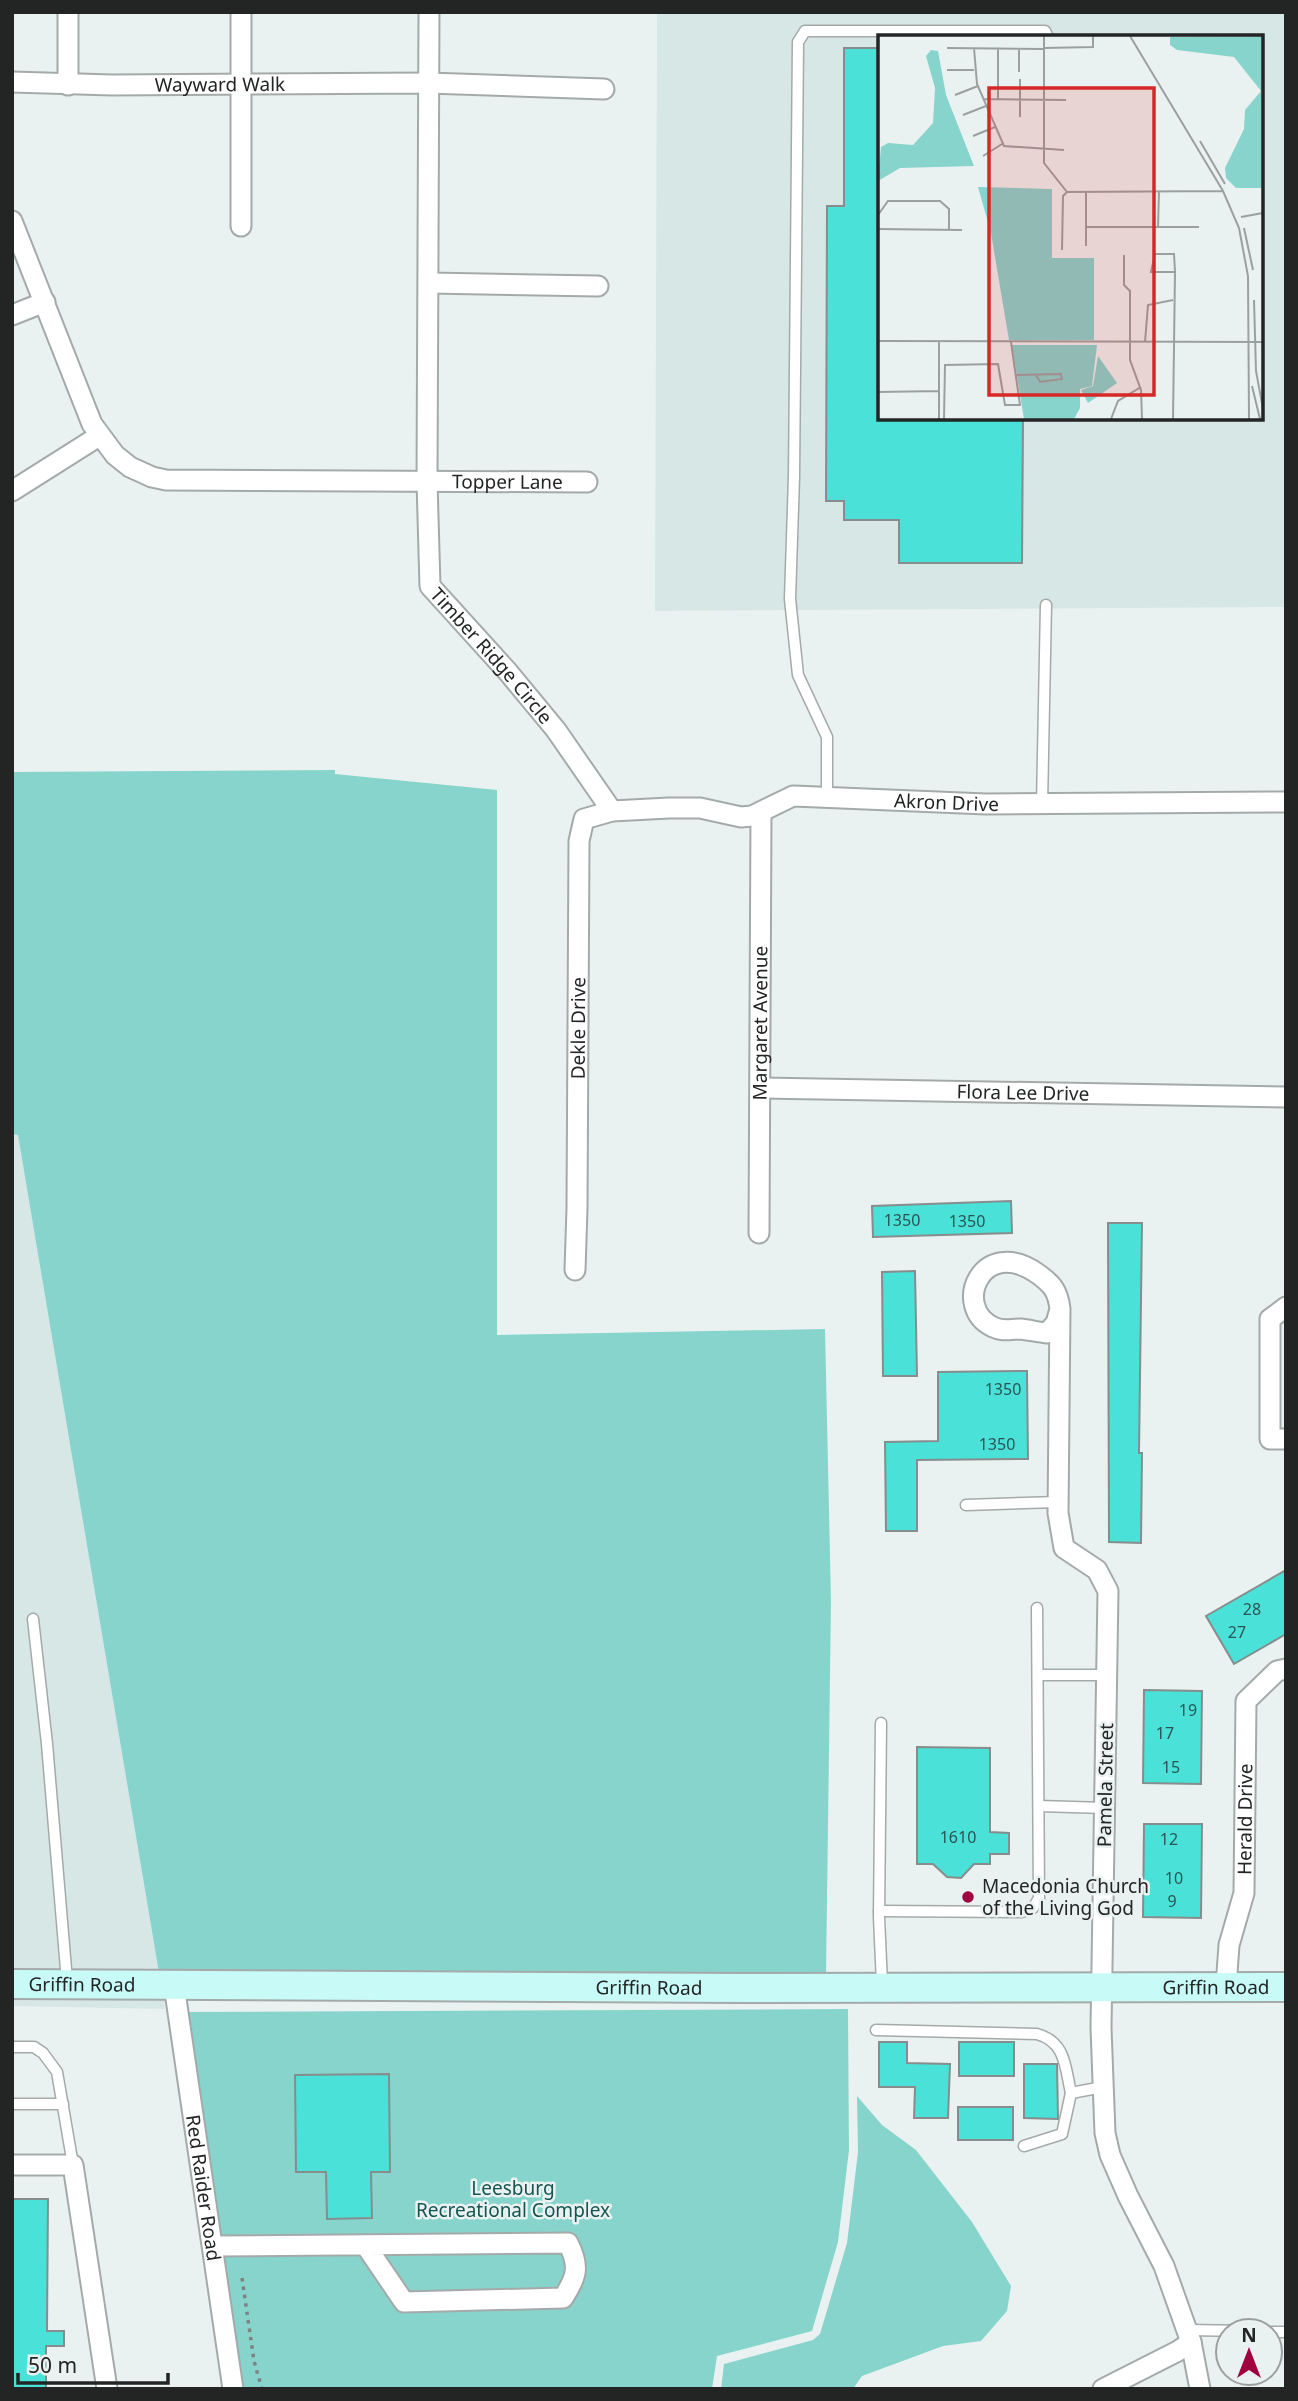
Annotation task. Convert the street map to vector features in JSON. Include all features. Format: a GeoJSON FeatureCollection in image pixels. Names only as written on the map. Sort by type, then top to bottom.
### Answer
{"type":"FeatureCollection","features":[{"type":"Feature","properties":{"kind":"street"},"geometry":{"type":"LineString","coordinates":[[68,12],[68,85]]}},
{"type":"Feature","properties":{"kind":"street"},"geometry":{"type":"LineString","coordinates":[[241,12],[241,226]]}},
{"type":"Feature","properties":{"kind":"street","name":"Timber Ridge Circle"},"geometry":{"type":"LineString","coordinates":[[429,12],[430,586],[556,730],[612,811]]}},
{"type":"Feature","properties":{"kind":"street","name":"Wayward Walk"},"geometry":{"type":"LineString","coordinates":[[12,82],[68,85],[428,83]]}},
{"type":"Feature","properties":{"kind":"street"},"geometry":{"type":"LineString","coordinates":[[428,83],[604,89]]}},
{"type":"Feature","properties":{"kind":"street"},"geometry":{"type":"LineString","coordinates":[[12,221],[92,424],[99,436],[130,467],[166,480],[428,482]]}},
{"type":"Feature","properties":{"kind":"street"},"geometry":{"type":"LineString","coordinates":[[429,283],[598,286]]}},
{"type":"Feature","properties":{"kind":"street"},"geometry":{"type":"LineString","coordinates":[[12,316],[45,302]]}},
{"type":"Feature","properties":{"kind":"street"},"geometry":{"type":"LineString","coordinates":[[12,491],[99,436]]}},
{"type":"Feature","properties":{"kind":"street","name":"Topper Lane"},"geometry":{"type":"LineString","coordinates":[[428,482],[587,482]]}},
{"type":"Feature","properties":{"kind":"street","name":"Akron Drive"},"geometry":{"type":"LineString","coordinates":[[612,811],[700,808],[741,817],[761,812],[793,796],[1042,804],[1286,802]]}},
{"type":"Feature","properties":{"kind":"street","name":"Dekle Drive"},"geometry":{"type":"LineString","coordinates":[[575,1270],[578,1208],[579,841],[584,819],[612,811]]}},
{"type":"Feature","properties":{"kind":"street","name":"Margaret Avenue"},"geometry":{"type":"LineString","coordinates":[[759,1233],[761,812]]}},
{"type":"Feature","properties":{"kind":"street","name":"Flora Lee Drive"},"geometry":{"type":"LineString","coordinates":[[761,1088],[1286,1097]]}},
{"type":"Feature","properties":{"kind":"street","name":"Pamela Street"},"geometry":{"type":"LineString","coordinates":[[1060,1309],[1056,1323],[1047,1333],[1019,1329],[1005,1331],[992,1327],[981,1318],[975,1306],[977,1279],[986,1269],[998,1262],[1012,1261],[1025,1265],[1052,1284],[1058,1296],[1060,1309],[1058,1502],[1064,1548],[1097,1570],[1108,1591],[1102,1987],[1105,2133],[1128,2196],[1164,2266],[1189,2336],[1200,2389]]}},
{"type":"Feature","properties":{"kind":"street"},"geometry":{"type":"LineString","coordinates":[[1286,1307],[1270,1319],[1270,1439],[1286,1439]]}},
{"type":"Feature","properties":{"kind":"street","name":"Herald Drive"},"geometry":{"type":"LineString","coordinates":[[1226,1987],[1229,1945],[1244,1893],[1246,1701],[1277,1671],[1286,1669]]}},
{"type":"Feature","properties":{"kind":"street","name":"Griffin Road"},"geometry":{"type":"LineString","coordinates":[[12,1984],[1286,1987]]}},
{"type":"Feature","properties":{"kind":"street","name":"Red Raider Road"},"geometry":{"type":"LineString","coordinates":[[174,1985],[233,2389]]}},
{"type":"Feature","properties":{"kind":"street"},"geometry":{"type":"LineString","coordinates":[[12,2165],[73,2165],[107,2389]]}},
{"type":"Feature","properties":{"kind":"street"},"geometry":{"type":"LineString","coordinates":[[213,2246],[568,2243],[573,2253],[576,2276],[563,2298],[404,2302],[366,2246]]}},
{"type":"Feature","properties":{"kind":"street"},"geometry":{"type":"LineString","coordinates":[[1104,2389],[1178,2351],[1189,2336]]}},
{"type":"Feature","properties":{"kind":"lane"},"geometry":{"type":"LineString","coordinates":[[827,797],[827,737],[798,675],[790,598],[794,477],[798,42],[805,31],[1045,31],[1047,35]]}},
{"type":"Feature","properties":{"kind":"lane"},"geometry":{"type":"LineString","coordinates":[[1042,804],[1046,605]]}},
{"type":"Feature","properties":{"kind":"lane"},"geometry":{"type":"LineString","coordinates":[[965,1505],[1058,1502]]}},
{"type":"Feature","properties":{"kind":"lane"},"geometry":{"type":"LineString","coordinates":[[879,1911],[1022,1912],[1033,1908],[1039,1898],[1037,1608]]}},
{"type":"Feature","properties":{"kind":"lane"},"geometry":{"type":"LineString","coordinates":[[33,1619],[47,1744],[67,1985]]}},
{"type":"Feature","properties":{"kind":"lane"},"geometry":{"type":"LineString","coordinates":[[1038,1675],[1106,1675]]}},
{"type":"Feature","properties":{"kind":"lane"},"geometry":{"type":"LineString","coordinates":[[881,1723],[879,1911],[882,1988]]}},
{"type":"Feature","properties":{"kind":"lane"},"geometry":{"type":"LineString","coordinates":[[1039,1806],[1105,1808]]}},
{"type":"Feature","properties":{"kind":"lane"},"geometry":{"type":"LineString","coordinates":[[876,2030],[1037,2034],[1049,2037],[1059,2046],[1071,2093],[1062,2134],[1024,2146]]}},
{"type":"Feature","properties":{"kind":"lane"},"geometry":{"type":"LineString","coordinates":[[12,2047],[33,2047],[57,2071],[73,2165]]}},
{"type":"Feature","properties":{"kind":"lane"},"geometry":{"type":"LineString","coordinates":[[1071,2093],[1103,2087]]}},
{"type":"Feature","properties":{"kind":"lane"},"geometry":{"type":"LineString","coordinates":[[12,2104],[63,2104]]}},
{"type":"Feature","properties":{"kind":"lane"},"geometry":{"type":"LineString","coordinates":[[1189,2336],[1214,2334]]}},
{"type":"Feature","properties":{"kind":"path"},"geometry":{"type":"LineString","coordinates":[[242,2278],[254,2361],[262,2389]]}},
{"type":"Feature","properties":{"kind":"shaded area"},"geometry":{"type":"Polygon","coordinates":[[[657,12],[1286,12],[1286,607],[655,611],[657,12]]]}},
{"type":"Feature","properties":{"kind":"shaded area"},"geometry":{"type":"Polygon","coordinates":[[[12,1134],[18,1134],[159,1973],[12,1973],[12,1134]]]}},
{"type":"Feature","properties":{"kind":"shaded area"},"geometry":{"type":"Polygon","coordinates":[[[12,1996],[163,1997],[165,2009],[12,2006],[12,1996]]]}},
{"type":"Feature","properties":{"kind":"green space"},"geometry":{"type":"Polygon","coordinates":[[[335,770],[335,774],[497,790],[497,1335],[825,1329],[831,1601],[826,1976],[159,1973],[18,1135],[12,1134],[12,772],[335,770]]]}},
{"type":"Feature","properties":{"kind":"green space","name":"Leesburg Recreational Complex"},"geometry":{"type":"Polygon","coordinates":[[[848,2009],[849,2150],[838,2242],[812,2331],[717,2356],[712,2389],[240,2389],[178,2012],[848,2009]]]}},
{"type":"Feature","properties":{"kind":"green space"},"geometry":{"type":"Polygon","coordinates":[[[857,2096],[882,2125],[916,2150],[972,2222],[1011,2286],[1007,2311],[981,2341],[943,2346],[862,2376],[853,2389],[721,2389],[724,2364],[813,2340],[820,2334],[847,2243],[858,2152],[857,2096]]]}},
{"type":"Feature","properties":{"kind":"building"},"geometry":{"type":"Polygon","coordinates":[[[844,48],[878,48],[878,420],[1023,420],[1022,563],[899,563],[899,520],[844,520],[844,501],[826,501],[827,206],[844,206],[844,48]]]}},
{"type":"Feature","properties":{"kind":"building"},"geometry":{"type":"Polygon","coordinates":[[[1011,1201],[1012,1233],[873,1237],[872,1206],[1011,1201]]]}},
{"type":"Feature","properties":{"kind":"building"},"geometry":{"type":"Polygon","coordinates":[[[1108,1223],[1142,1223],[1139,1453],[1142,1453],[1141,1543],[1109,1542],[1108,1223]]]}},
{"type":"Feature","properties":{"kind":"building"},"geometry":{"type":"Polygon","coordinates":[[[915,1271],[917,1376],[883,1376],[882,1272],[915,1271]]]}},
{"type":"Feature","properties":{"kind":"building"},"geometry":{"type":"Polygon","coordinates":[[[1027,1371],[1028,1459],[917,1460],[917,1531],[886,1531],[885,1442],[938,1441],[938,1372],[1027,1371]]]}},
{"type":"Feature","properties":{"kind":"building"},"geometry":{"type":"Polygon","coordinates":[[[1286,1570],[1286,1634],[1234,1664],[1206,1616],[1286,1570]]]}},
{"type":"Feature","properties":{"kind":"building"},"geometry":{"type":"Polygon","coordinates":[[[1144,1690],[1202,1691],[1201,1784],[1143,1783],[1144,1690]]]}},
{"type":"Feature","properties":{"kind":"building"},"geometry":{"type":"Polygon","coordinates":[[[917,1747],[990,1748],[990,1832],[1009,1833],[1009,1854],[990,1854],[990,1864],[974,1864],[961,1878],[947,1877],[933,1864],[917,1864],[917,1747]]]}},
{"type":"Feature","properties":{"kind":"building"},"geometry":{"type":"Polygon","coordinates":[[[1144,1824],[1202,1824],[1201,1918],[1143,1917],[1144,1824]]]}},
{"type":"Feature","properties":{"kind":"building"},"geometry":{"type":"Polygon","coordinates":[[[879,2042],[907,2042],[907,2063],[950,2064],[948,2118],[914,2118],[915,2087],[879,2087],[879,2042]]]}},
{"type":"Feature","properties":{"kind":"building"},"geometry":{"type":"Polygon","coordinates":[[[959,2042],[1014,2042],[1014,2076],[959,2076],[959,2042]]]}},
{"type":"Feature","properties":{"kind":"building"},"geometry":{"type":"Polygon","coordinates":[[[1024,2064],[1057,2064],[1058,2119],[1024,2118],[1024,2064]]]}},
{"type":"Feature","properties":{"kind":"building"},"geometry":{"type":"Polygon","coordinates":[[[389,2074],[390,2172],[371,2172],[372,2218],[327,2219],[326,2172],[296,2172],[295,2075],[389,2074]]]}},
{"type":"Feature","properties":{"kind":"building"},"geometry":{"type":"Polygon","coordinates":[[[958,2107],[1013,2107],[1013,2140],[958,2140],[958,2107]]]}},
{"type":"Feature","properties":{"kind":"building"},"geometry":{"type":"Polygon","coordinates":[[[12,2199],[48,2199],[47,2331],[64,2331],[64,2346],[46,2346],[46,2389],[12,2389],[12,2199]]]}},
{"type":"Feature","properties":{"kind":"place","name":"Macedonia Church of the Living God"},"geometry":{"type":"Point","coordinates":[968,1897]}}]}
